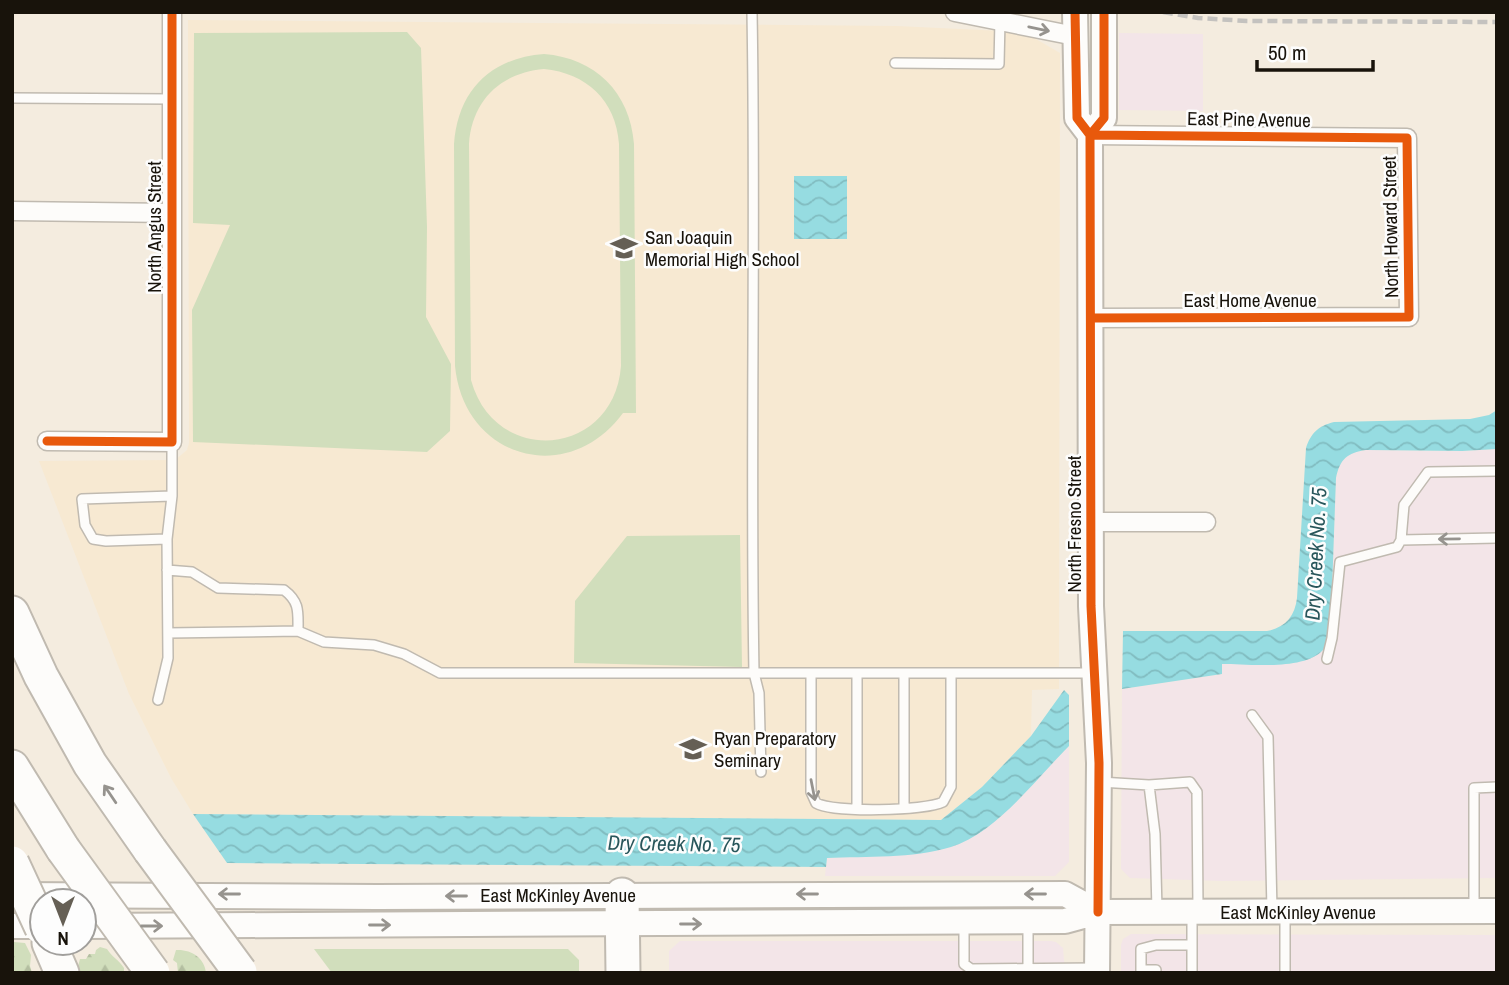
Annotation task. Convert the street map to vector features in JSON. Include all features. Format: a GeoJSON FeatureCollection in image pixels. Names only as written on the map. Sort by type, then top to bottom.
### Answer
{"type":"FeatureCollection","features":[{"type":"Feature","properties":{"kind":"highway"},"geometry":{"type":"LineString","coordinates":[[12,613],[41,676],[90,764],[241,973]]}},
{"type":"Feature","properties":{"kind":"highway"},"geometry":{"type":"LineString","coordinates":[[12,768],[63,849],[153,973]]}},
{"type":"Feature","properties":{"kind":"highway"},"geometry":{"type":"LineString","coordinates":[[12,863],[28,897]]}},
{"type":"Feature","properties":{"kind":"highway"},"geometry":{"type":"LineString","coordinates":[[622,909],[622,973]]}},
{"type":"Feature","properties":{"kind":"main road"},"geometry":{"type":"LineString","coordinates":[[1095,12],[1097,127]]}},
{"type":"Feature","properties":{"kind":"main road","name":"North Fresno Street"},"geometry":{"type":"LineString","coordinates":[[1097,970],[1099,782],[1091,522],[1091,318],[1097,127],[1104,12]]}},
{"type":"Feature","properties":{"kind":"main road","name":"North Fresno Street"},"geometry":{"type":"LineString","coordinates":[[1075,24],[1077,118],[1097,127]]}},
{"type":"Feature","properties":{"kind":"main road","name":"East McKinley Avenue"},"geometry":{"type":"LineString","coordinates":[[98,926],[1065,894],[1098,912]]}},
{"type":"Feature","properties":{"kind":"main road","name":"East McKinley Avenue"},"geometry":{"type":"LineString","coordinates":[[12,895],[377,897],[964,922],[1065,921],[1098,912],[1486,911]]}},
{"type":"Feature","properties":{"kind":"street","name":"North Angus Street"},"geometry":{"type":"LineString","coordinates":[[172,12],[172,442]]}},
{"type":"Feature","properties":{"kind":"street"},"geometry":{"type":"LineString","coordinates":[[955,12],[1000,20],[1075,24]]}},
{"type":"Feature","properties":{"kind":"street","name":"East Pine Avenue"},"geometry":{"type":"LineString","coordinates":[[1097,127],[1407,138]]}},
{"type":"Feature","properties":{"kind":"street","name":"North Howard Street"},"geometry":{"type":"LineString","coordinates":[[1407,138],[1409,317]]}},
{"type":"Feature","properties":{"kind":"street"},"geometry":{"type":"LineString","coordinates":[[12,211],[172,213]]}},
{"type":"Feature","properties":{"kind":"street","name":"East Home Avenue"},"geometry":{"type":"LineString","coordinates":[[1091,318],[1409,317]]}},
{"type":"Feature","properties":{"kind":"street"},"geometry":{"type":"LineString","coordinates":[[47,441],[172,442]]}},
{"type":"Feature","properties":{"kind":"street"},"geometry":{"type":"LineString","coordinates":[[1091,522],[1206,522]]}},
{"type":"Feature","properties":{"kind":"lane"},"geometry":{"type":"LineString","coordinates":[[752,12],[752,540],[754,673],[759,693],[761,772]]}},
{"type":"Feature","properties":{"kind":"lane"},"geometry":{"type":"LineString","coordinates":[[895,63],[999,64],[1000,20]]}},
{"type":"Feature","properties":{"kind":"lane"},"geometry":{"type":"LineString","coordinates":[[12,98],[172,99]]}},
{"type":"Feature","properties":{"kind":"lane","name":"North Angus Street"},"geometry":{"type":"LineString","coordinates":[[158,700],[168,658],[167,539],[172,496],[172,442]]}},
{"type":"Feature","properties":{"kind":"lane"},"geometry":{"type":"LineString","coordinates":[[1327,659],[1332,638],[1340,562],[1397,547],[1401,540],[1404,505],[1428,472],[1497,471]]}},
{"type":"Feature","properties":{"kind":"lane"},"geometry":{"type":"LineString","coordinates":[[167,539],[93,539],[86,525],[82,499],[172,496]]}},
{"type":"Feature","properties":{"kind":"lane"},"geometry":{"type":"LineString","coordinates":[[1401,540],[1497,538]]}},
{"type":"Feature","properties":{"kind":"lane"},"geometry":{"type":"LineString","coordinates":[[167,570],[192,572],[218,588],[284,590],[299,606],[298,631]]}},
{"type":"Feature","properties":{"kind":"lane"},"geometry":{"type":"LineString","coordinates":[[168,633],[298,631],[324,642],[374,645],[404,654],[440,673],[1094,675]]}},
{"type":"Feature","properties":{"kind":"lane"},"geometry":{"type":"LineString","coordinates":[[811,673],[812,799],[823,807],[857,809],[926,808],[943,802],[951,787],[951,673]]}},
{"type":"Feature","properties":{"kind":"lane"},"geometry":{"type":"LineString","coordinates":[[857,673],[857,809]]}},
{"type":"Feature","properties":{"kind":"lane"},"geometry":{"type":"LineString","coordinates":[[904,673],[904,808]]}},
{"type":"Feature","properties":{"kind":"lane"},"geometry":{"type":"LineString","coordinates":[[1252,715],[1268,737],[1278,912],[1285,973]]}},
{"type":"Feature","properties":{"kind":"lane"},"geometry":{"type":"LineString","coordinates":[[1099,782],[1149,785],[1190,782],[1197,792],[1195,912],[1189,971]]}},
{"type":"Feature","properties":{"kind":"lane"},"geometry":{"type":"LineString","coordinates":[[1149,785],[1155,834],[1157,912]]}},
{"type":"Feature","properties":{"kind":"lane"},"geometry":{"type":"LineString","coordinates":[[1486,911],[1474,788],[1497,787]]}},
{"type":"Feature","properties":{"kind":"lane"},"geometry":{"type":"LineString","coordinates":[[964,922],[964,964],[971,969],[1097,970]]}},
{"type":"Feature","properties":{"kind":"lane"},"geometry":{"type":"LineString","coordinates":[[1028,922],[1028,969]]}},
{"type":"Feature","properties":{"kind":"lane"},"geometry":{"type":"LineString","coordinates":[[1156,970],[1141,971],[1142,949],[1156,945],[1192,945]]}},
{"type":"Feature","properties":{"kind":"shaded area","name":"San Joaquin Memorial High School"},"geometry":{"type":"Polygon","coordinates":[[[188,20],[897,26],[1024,32],[1060,53],[1059,689],[1032,690],[1031,736],[982,787],[941,820],[193,814],[171,778],[129,694],[39,461],[175,460],[187,450],[188,20]]]}},
{"type":"Feature","properties":{"kind":"shaded area"},"geometry":{"type":"Polygon","coordinates":[[[1119,33],[1203,34],[1203,111],[1119,110],[1119,33]]]}},
{"type":"Feature","properties":{"kind":"shaded area"},"geometry":{"type":"Polygon","coordinates":[[[1497,449],[1497,878],[1222,881],[1130,878],[1121,869],[1122,689],[1222,674],[1221,664],[1291,664],[1331,618],[1336,478],[1341,460],[1351,453],[1366,450],[1497,449]]]}},
{"type":"Feature","properties":{"kind":"shaded area"},"geometry":{"type":"Polygon","coordinates":[[[1069,746],[1069,862],[1055,876],[825,876],[827,858],[928,852],[998,819],[1069,746]]]}},
{"type":"Feature","properties":{"kind":"shaded area"},"geometry":{"type":"Polygon","coordinates":[[[1131,934],[1497,935],[1497,973],[1121,973],[1121,945],[1123,939],[1131,934]]]}},
{"type":"Feature","properties":{"kind":"shaded area"},"geometry":{"type":"Polygon","coordinates":[[[680,941],[1051,941],[1063,948],[1065,973],[669,973],[669,951],[680,941]]]}},
{"type":"Feature","properties":{"kind":"green space"},"geometry":{"type":"Polygon","coordinates":[[[407,32],[421,48],[427,227],[426,317],[451,364],[450,431],[427,452],[193,442],[192,310],[230,225],[193,223],[194,33],[407,32]]]}},
{"type":"Feature","properties":{"kind":"green space"},"geometry":{"type":"Polygon","coordinates":[[[544,54],[562,57],[579,62],[607,81],[625,109],[634,144],[636,413],[623,413],[600,436],[575,450],[548,456],[522,452],[498,442],[477,423],[463,398],[455,366],[454,144],[457,125],[462,108],[480,81],[508,62],[544,54]],[[544,69],[528,72],[502,83],[482,102],[471,129],[469,144],[471,380],[484,408],[504,428],[527,438],[552,440],[577,434],[598,419],[614,396],[621,366],[617,128],[605,102],[596,92],[573,76],[544,69]]]}},
{"type":"Feature","properties":{"kind":"green space"},"geometry":{"type":"Polygon","coordinates":[[[740,535],[742,667],[574,663],[575,601],[627,536],[740,535]]]}},
{"type":"Feature","properties":{"kind":"green space"},"geometry":{"type":"Polygon","coordinates":[[[12,943],[25,943],[28,957],[31,957],[32,973],[12,973],[12,943]]]}},
{"type":"Feature","properties":{"kind":"green space"},"geometry":{"type":"Polygon","coordinates":[[[98,948],[107,949],[124,968],[124,973],[82,973],[77,970],[80,959],[98,957],[98,948]]]}},
{"type":"Feature","properties":{"kind":"green space"},"geometry":{"type":"Polygon","coordinates":[[[314,949],[568,949],[579,960],[579,973],[332,973],[314,949]]]}},
{"type":"Feature","properties":{"kind":"green space"},"geometry":{"type":"Polygon","coordinates":[[[176,950],[187,951],[200,959],[206,973],[178,973],[177,963],[173,960],[176,950]]]}},
{"type":"Feature","properties":{"kind":"water"},"geometry":{"type":"Polygon","coordinates":[[[794,176],[847,176],[847,239],[794,239],[794,176]]]}},
{"type":"Feature","properties":{"kind":"water","name":"Dry Creek No. 75"},"geometry":{"type":"Polygon","coordinates":[[[1497,410],[1497,449],[1366,450],[1349,455],[1342,462],[1336,478],[1330,630],[1323,650],[1314,657],[1290,664],[1222,664],[1222,674],[1122,689],[1123,631],[1267,631],[1288,620],[1297,598],[1306,448],[1319,428],[1334,422],[1470,419],[1489,415],[1497,410]]]}},
{"type":"Feature","properties":{"kind":"water","name":"Dry Creek No. 75"},"geometry":{"type":"Polygon","coordinates":[[[1064,690],[1069,695],[1069,746],[1015,804],[984,830],[968,840],[936,851],[827,858],[826,867],[227,863],[193,814],[941,820],[982,787],[1031,736],[1064,690]]]}},
{"type":"Feature","properties":{"kind":"railway"},"geometry":{"type":"LineString","coordinates":[[1163,12],[1198,18],[1247,21],[1497,22]]}},
{"type":"Feature","properties":{"kind":"cycle path"},"geometry":{"type":"LineString","coordinates":[[47,441],[172,442],[172,12]]}},
{"type":"Feature","properties":{"kind":"cycle path"},"geometry":{"type":"LineString","coordinates":[[1075,12],[1077,118],[1090,135],[1091,606],[1099,763],[1098,912]]}},
{"type":"Feature","properties":{"kind":"cycle path"},"geometry":{"type":"LineString","coordinates":[[1090,135],[1104,118],[1104,12]]}},
{"type":"Feature","properties":{"kind":"cycle path"},"geometry":{"type":"LineString","coordinates":[[1090,135],[1407,138],[1409,317],[1091,318]]}},
{"type":"Feature","properties":{"kind":"place","name":"San Joaquin Memorial High School"},"geometry":{"type":"Point","coordinates":[624,248]}},
{"type":"Feature","properties":{"kind":"place","name":"Ryan Preparatory Seminary"},"geometry":{"type":"Point","coordinates":[693,749]}}]}
